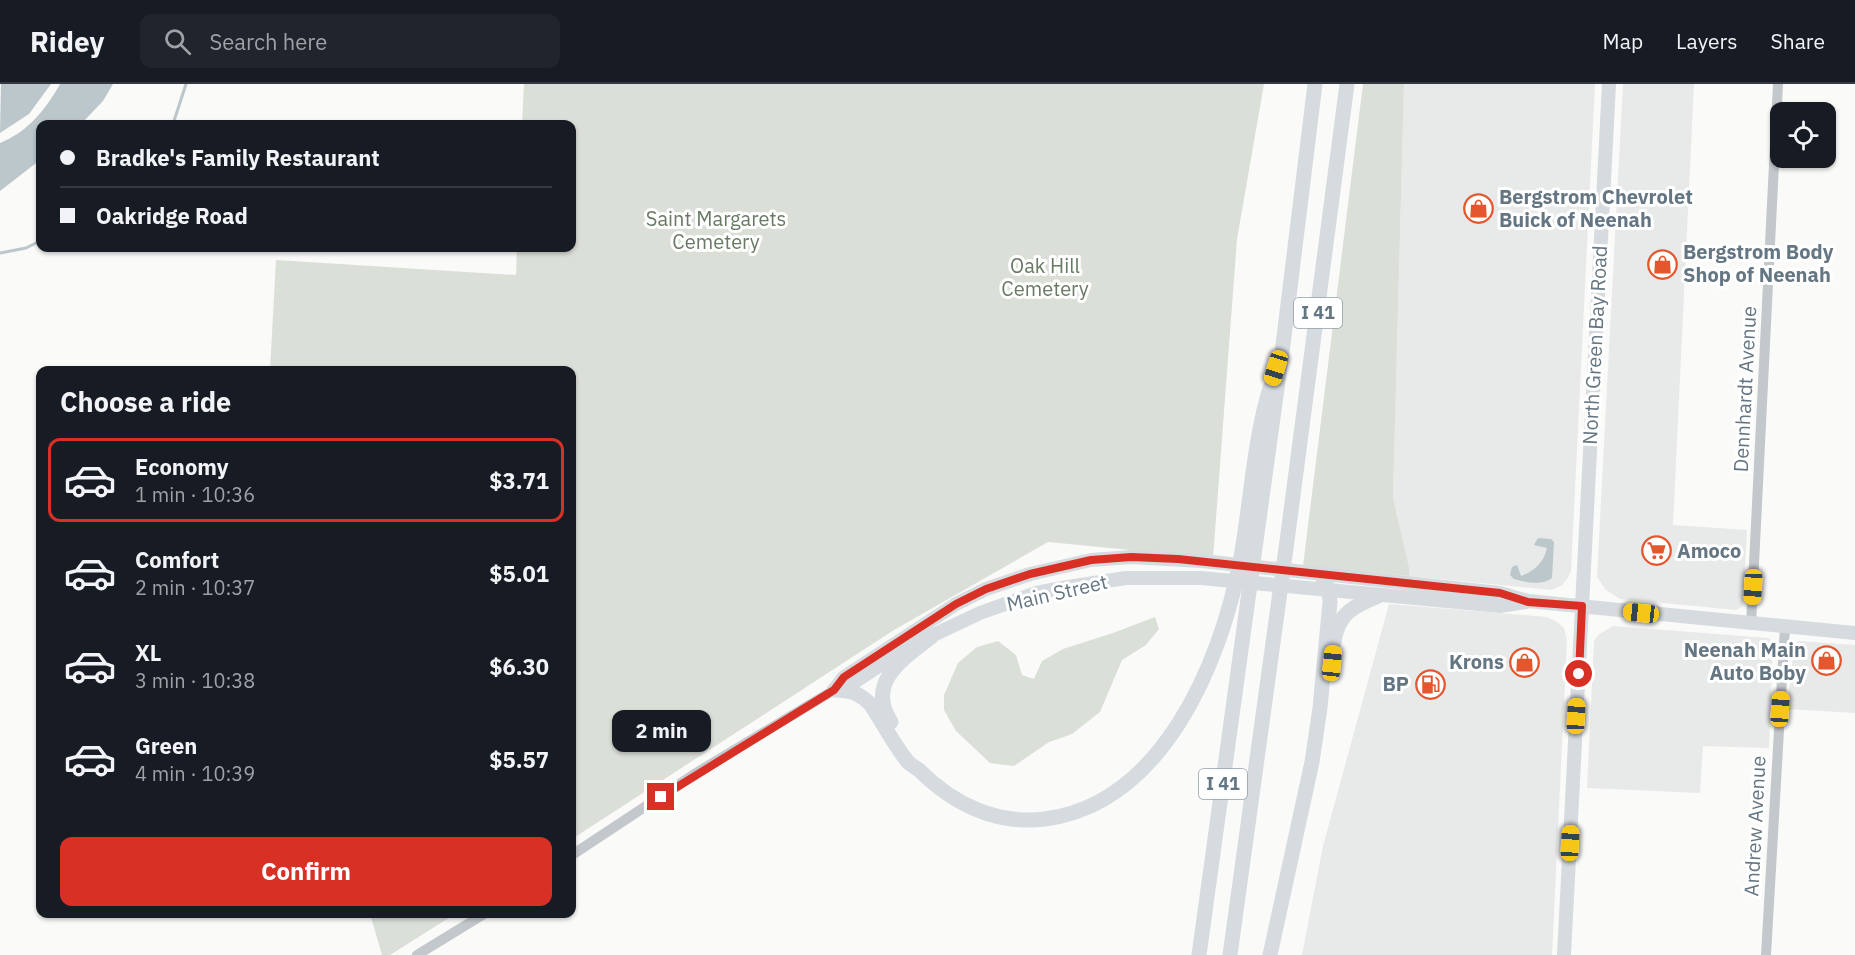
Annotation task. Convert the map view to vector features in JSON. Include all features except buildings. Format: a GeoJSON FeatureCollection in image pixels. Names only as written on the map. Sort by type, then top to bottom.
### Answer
{"type":"FeatureCollection","features":[{"type":"Feature","properties":{"kind":"highway","name":"I 41"},"geometry":{"type":"LineString","coordinates":[[1199,955],[1246,613],[1250,538],[1262,413],[1283,345],[1315,84]]}},
{"type":"Feature","properties":{"kind":"highway","name":"I 41"},"geometry":{"type":"LineString","coordinates":[[1230,955],[1347,84]]}},
{"type":"Feature","properties":{"kind":"highway"},"geometry":{"type":"LineString","coordinates":[[834,690],[846,690],[864,697],[909,762],[940,790],[958,802],[1000,817],[1036,820],[1078,812],[1099,803],[1130,782],[1153,759],[1172,735],[1215,648],[1250,538]]}},
{"type":"Feature","properties":{"kind":"highway"},"geometry":{"type":"LineString","coordinates":[[1270,955],[1312,762],[1321,696],[1330,602],[1329,590],[1321,574]]}},
{"type":"Feature","properties":{"kind":"highway"},"geometry":{"type":"LineString","coordinates":[[1312,762],[1321,745],[1336,628],[1350,609],[1378,596]]}},
{"type":"Feature","properties":{"kind":"highway"},"geometry":{"type":"LineString","coordinates":[[917,769],[914,759],[887,717],[883,693],[892,669],[931,637]]}},
{"type":"Feature","properties":{"kind":"main road","name":"North Green Bay Road"},"geometry":{"type":"LineString","coordinates":[[1564,955],[1609,84]]}},
{"type":"Feature","properties":{"kind":"main road","name":"Main Street"},"geometry":{"type":"LineString","coordinates":[[834,690],[844,677],[956,604],[986,589],[1030,574],[1070,564],[1111,558],[1202,561],[1500,593],[1528,602]]}},
{"type":"Feature","properties":{"kind":"main road","name":"Main Street"},"geometry":{"type":"LineString","coordinates":[[834,690],[850,685],[906,648],[980,613],[1036,593],[1126,578],[1201,578],[1500,606],[1528,602],[1582,606],[1855,633]]}},
{"type":"Feature","properties":{"kind":"street","name":"Dennhardt Avenue"},"geometry":{"type":"LineString","coordinates":[[1751,624],[1779,84]]}},
{"type":"Feature","properties":{"kind":"street","name":"Andrew Avenue"},"geometry":{"type":"LineString","coordinates":[[1766,955],[1785,627]]}},
{"type":"Feature","properties":{"kind":"street"},"geometry":{"type":"LineString","coordinates":[[576,852],[696,773],[834,690]]}},
{"type":"Feature","properties":{"kind":"street"},"geometry":{"type":"LineString","coordinates":[[417,955],[477,918]]}},
{"type":"Feature","properties":{"kind":"shaded area"},"geometry":{"type":"Polygon","coordinates":[[[1,84],[51,84],[29,114],[0,133],[1,84]]]}},
{"type":"Feature","properties":{"kind":"shaded area"},"geometry":{"type":"Polygon","coordinates":[[[60,84],[113,84],[103,101],[85,120],[36,120],[36,163],[0,191],[0,143],[28,126],[49,102],[60,84]]]}},
{"type":"Feature","properties":{"kind":"shaded area"},"geometry":{"type":"Polygon","coordinates":[[[1404,84],[1595,84],[1571,571],[1561,586],[1551,590],[1409,576],[1409,567],[1393,498],[1404,84]]]}},
{"type":"Feature","properties":{"kind":"shaded area"},"geometry":{"type":"Polygon","coordinates":[[[1623,84],[1694,84],[1673,525],[1747,530],[1743,606],[1736,610],[1620,599],[1606,590],[1597,577],[1623,84]]]}},
{"type":"Feature","properties":{"kind":"shaded area"},"geometry":{"type":"Polygon","coordinates":[[[1538,538],[1551,539],[1554,542],[1552,578],[1538,583],[1514,579],[1510,575],[1512,567],[1517,565],[1521,576],[1535,569],[1544,558],[1547,548],[1534,545],[1538,538]]]}},
{"type":"Feature","properties":{"kind":"shaded area"},"geometry":{"type":"Polygon","coordinates":[[[1389,604],[1547,617],[1564,628],[1567,640],[1552,955],[1302,955],[1323,846],[1389,604]]]}},
{"type":"Feature","properties":{"kind":"shaded area"},"geometry":{"type":"Polygon","coordinates":[[[1613,626],[1768,638],[1773,641],[1769,748],[1703,746],[1700,793],[1587,788],[1594,641],[1598,635],[1613,626]]]}},
{"type":"Feature","properties":{"kind":"shaded area"},"geometry":{"type":"Polygon","coordinates":[[[1797,642],[1855,645],[1855,713],[1787,709],[1794,647],[1797,642]]]}},
{"type":"Feature","properties":{"kind":"green space","name":"Oak Hill Cemetery"},"geometry":{"type":"Polygon","coordinates":[[[524,84],[1264,84],[1237,239],[1213,558],[1048,542],[894,630],[576,836],[576,366],[270,366],[276,260],[516,275],[517,252],[576,252],[576,120],[522,120],[524,84]]]}},
{"type":"Feature","properties":{"kind":"green space"},"geometry":{"type":"Polygon","coordinates":[[[1363,84],[1404,84],[1393,498],[1409,567],[1409,576],[1303,566],[1363,84]]]}},
{"type":"Feature","properties":{"kind":"green space"},"geometry":{"type":"Polygon","coordinates":[[[1155,617],[1159,629],[1146,645],[1122,660],[1100,712],[1072,734],[1049,742],[1014,766],[990,763],[956,731],[944,710],[944,695],[958,663],[977,647],[998,641],[1016,655],[1022,675],[1034,679],[1042,661],[1063,649],[1155,617]]]}},
{"type":"Feature","properties":{"kind":"green space"},"geometry":{"type":"Polygon","coordinates":[[[371,918],[449,918],[390,955],[382,955],[371,918]]]}},
{"type":"Feature","properties":{"kind":"waterway"},"geometry":{"type":"LineString","coordinates":[[174,120],[186,84]]}},
{"type":"Feature","properties":{"kind":"waterway"},"geometry":{"type":"LineString","coordinates":[[0,253],[26,248],[36,243]]}},
{"type":"Feature","properties":{"kind":"place","name":"Bergstrom Chevrolet Buick of Neenah"},"geometry":{"type":"Point","coordinates":[1478,209]}},
{"type":"Feature","properties":{"kind":"place","name":"Bergstrom Body Shop of Neenah"},"geometry":{"type":"Point","coordinates":[1662,264]}},
{"type":"Feature","properties":{"kind":"place","name":"Amoco"},"geometry":{"type":"Point","coordinates":[1656,551]}},
{"type":"Feature","properties":{"kind":"place","name":"Neenah Main Auto Boby"},"geometry":{"type":"Point","coordinates":[1827,661]}},
{"type":"Feature","properties":{"kind":"place","name":"Krons"},"geometry":{"type":"Point","coordinates":[1525,662]}},
{"type":"Feature","properties":{"kind":"place","name":"BP"},"geometry":{"type":"Point","coordinates":[1430,684]}},
{"type":"Feature","properties":{"kind":"route"},"geometry":{"type":"LineString","coordinates":[[661,797],[696,773],[834,690],[844,677],[956,604],[986,589],[1030,574],[1091,560],[1131,557],[1190,560],[1500,593],[1528,602],[1582,606],[1579,674]]}},
{"type":"Feature","properties":{"kind":"park label","name":"Saint Margarets Cemetery"},"geometry":{"type":"Point","coordinates":[716,230]}}]}
